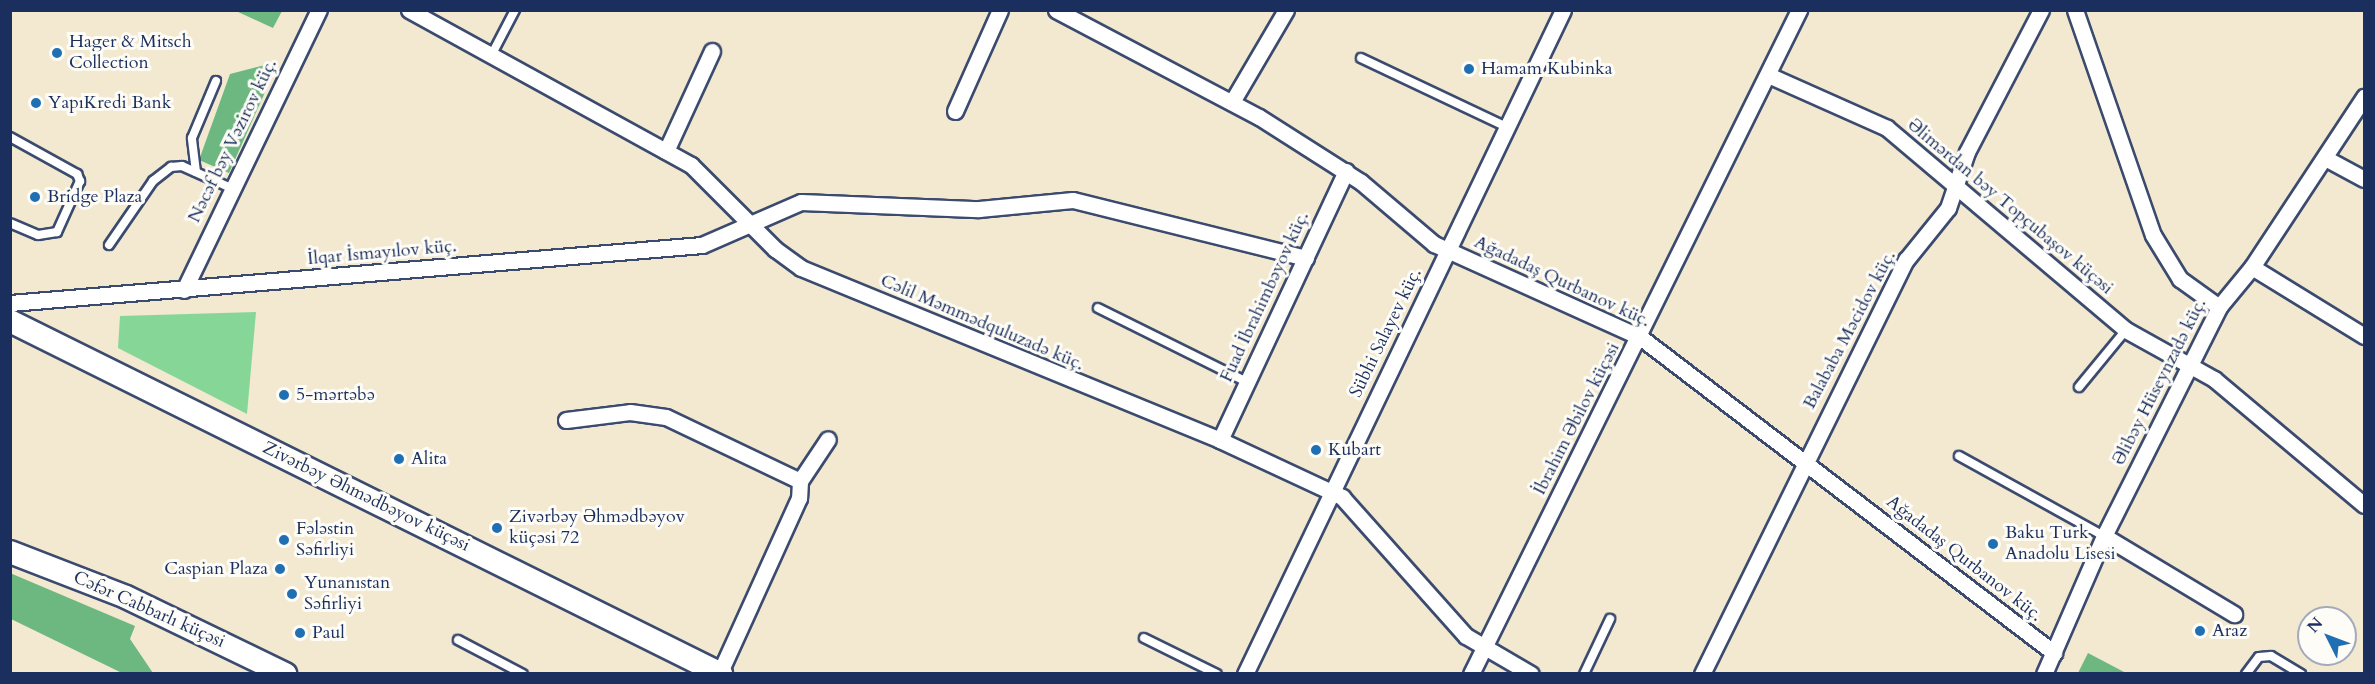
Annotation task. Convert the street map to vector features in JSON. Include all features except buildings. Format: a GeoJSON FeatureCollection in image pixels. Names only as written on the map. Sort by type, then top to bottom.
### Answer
{"type":"FeatureCollection","features":[{"type":"Feature","properties":{"kind":"main road","name":"Zivərbəy Əhmədbəyov küçəsi"},"geometry":{"type":"LineString","coordinates":[[10,321],[720,673]]}},
{"type":"Feature","properties":{"kind":"main road","name":"Cəfər Cabbarlı küçəsi"},"geometry":{"type":"LineString","coordinates":[[10,552],[126,597],[285,674]]}},
{"type":"Feature","properties":{"kind":"street","name":"Nəcəf bəy Vəzirov küç."},"geometry":{"type":"LineString","coordinates":[[184,290],[231,188],[319,10]]}},
{"type":"Feature","properties":{"kind":"street","name":"Cəlil Məmmədquluzadə küç."},"geometry":{"type":"LineString","coordinates":[[409,10],[666,151],[708,179],[801,268],[1220,440],[1329,491],[1360,512],[1483,650],[1531,674]]}},
{"type":"Feature","properties":{"kind":"street"},"geometry":{"type":"LineString","coordinates":[[955,111],[1000,10]]}},
{"type":"Feature","properties":{"kind":"street"},"geometry":{"type":"LineString","coordinates":[[1232,102],[1286,10]]}},
{"type":"Feature","properties":{"kind":"street","name":"Sübhi Salayev küç."},"geometry":{"type":"LineString","coordinates":[[1245,674],[1329,491],[1449,251],[1563,10]]}},
{"type":"Feature","properties":{"kind":"street","name":"İbrahim Əbilov küçəsi"},"geometry":{"type":"LineString","coordinates":[[1471,674],[1640,337],[1799,10]]}},
{"type":"Feature","properties":{"kind":"street","name":"Balababa Məcidov küç."},"geometry":{"type":"LineString","coordinates":[[1702,674],[1804,459],[1906,260],[1955,191],[1967,152],[2041,10]]}},
{"type":"Feature","properties":{"kind":"street"},"geometry":{"type":"LineString","coordinates":[[2075,10],[2153,235],[2180,279],[2218,307]]}},
{"type":"Feature","properties":{"kind":"street","name":"Ağadadaş Qurbanov küç."},"geometry":{"type":"LineString","coordinates":[[1063,12],[1232,102],[1346,171],[1420,235],[1449,251],[1640,337],[1804,459],[2054,653]]}},
{"type":"Feature","properties":{"kind":"street"},"geometry":{"type":"LineString","coordinates":[[666,151],[712,51]]}},
{"type":"Feature","properties":{"kind":"street","name":"Əlimərdan bəy Topçubaşov küçəsi"},"geometry":{"type":"LineString","coordinates":[[1768,75],[1887,128],[1955,191],[2126,330],[2185,366],[2214,379],[2364,505]]}},
{"type":"Feature","properties":{"kind":"street","name":"Əlibəy Hüseynzadə küç."},"geometry":{"type":"LineString","coordinates":[[2044,674],[2104,536],[2185,366],[2218,307],[2252,267],[2364,97]]}},
{"type":"Feature","properties":{"kind":"street"},"geometry":{"type":"LineString","coordinates":[[2325,158],[2364,179]]}},
{"type":"Feature","properties":{"kind":"street","name":"Fuad İbrahimbəyov küç."},"geometry":{"type":"LineString","coordinates":[[1220,440],[1346,171]]}},
{"type":"Feature","properties":{"kind":"street","name":"İlqar İsmayılov küç."},"geometry":{"type":"LineString","coordinates":[[10,303],[702,245],[801,202],[979,209],[1073,200],[1306,258]]}},
{"type":"Feature","properties":{"kind":"street"},"geometry":{"type":"LineString","coordinates":[[2252,267],[2364,336]]}},
{"type":"Feature","properties":{"kind":"street"},"geometry":{"type":"LineString","coordinates":[[566,420],[630,412],[666,417],[800,481]]}},
{"type":"Feature","properties":{"kind":"street"},"geometry":{"type":"LineString","coordinates":[[720,673],[799,498],[800,481],[828,439]]}},
{"type":"Feature","properties":{"kind":"street"},"geometry":{"type":"LineString","coordinates":[[2104,536],[2234,614]]}},
{"type":"Feature","properties":{"kind":"lane"},"geometry":{"type":"LineString","coordinates":[[492,54],[515,10]]}},
{"type":"Feature","properties":{"kind":"lane"},"geometry":{"type":"LineString","coordinates":[[1361,58],[1507,127]]}},
{"type":"Feature","properties":{"kind":"lane"},"geometry":{"type":"LineString","coordinates":[[196,171],[192,138],[216,81]]}},
{"type":"Feature","properties":{"kind":"lane"},"geometry":{"type":"LineString","coordinates":[[10,137],[77,174],[79,187],[57,232],[38,235],[10,223]]}},
{"type":"Feature","properties":{"kind":"lane"},"geometry":{"type":"LineString","coordinates":[[109,245],[153,181],[171,167],[196,171],[231,188]]}},
{"type":"Feature","properties":{"kind":"lane"},"geometry":{"type":"LineString","coordinates":[[1098,308],[1247,382]]}},
{"type":"Feature","properties":{"kind":"lane"},"geometry":{"type":"LineString","coordinates":[[2079,387],[2126,330]]}},
{"type":"Feature","properties":{"kind":"lane"},"geometry":{"type":"LineString","coordinates":[[1959,456],[2104,536]]}},
{"type":"Feature","properties":{"kind":"lane"},"geometry":{"type":"LineString","coordinates":[[1584,674],[1610,619]]}},
{"type":"Feature","properties":{"kind":"lane"},"geometry":{"type":"LineString","coordinates":[[1144,638],[1217,674]]}},
{"type":"Feature","properties":{"kind":"lane"},"geometry":{"type":"LineString","coordinates":[[458,640],[523,674]]}},
{"type":"Feature","properties":{"kind":"lane"},"geometry":{"type":"LineString","coordinates":[[2246,674],[2259,657],[2271,656],[2301,674]]}},
{"type":"Feature","properties":{"kind":"green space"},"geometry":{"type":"Polygon","coordinates":[[[236,11],[282,11],[273,28],[236,11]]]}},
{"type":"Feature","properties":{"kind":"green space"},"geometry":{"type":"Polygon","coordinates":[[[265,65],[275,70],[229,173],[199,160],[230,74],[265,65]]]}},
{"type":"Feature","properties":{"kind":"green space"},"geometry":{"type":"Polygon","coordinates":[[[256,312],[247,414],[118,348],[120,316],[256,312]]]}},
{"type":"Feature","properties":{"kind":"green space"},"geometry":{"type":"Polygon","coordinates":[[[10,573],[135,626],[130,639],[153,673],[122,673],[11,619],[10,573]]]}},
{"type":"Feature","properties":{"kind":"green space"},"geometry":{"type":"Polygon","coordinates":[[[2088,653],[2126,673],[2078,673],[2088,653]]]}},
{"type":"Feature","properties":{"kind":"place","name":"Hager & Mitsch Collection"},"geometry":{"type":"Point","coordinates":[57,53]}},
{"type":"Feature","properties":{"kind":"place","name":"Hamam Kubinka"},"geometry":{"type":"Point","coordinates":[1469,69]}},
{"type":"Feature","properties":{"kind":"place","name":"YapıKredi Bank"},"geometry":{"type":"Point","coordinates":[36,103]}},
{"type":"Feature","properties":{"kind":"place","name":"Bridge Plaza"},"geometry":{"type":"Point","coordinates":[35,197]}},
{"type":"Feature","properties":{"kind":"place","name":"5-mərtəbə"},"geometry":{"type":"Point","coordinates":[284,395]}},
{"type":"Feature","properties":{"kind":"place","name":"Kubart"},"geometry":{"type":"Point","coordinates":[1316,450]}},
{"type":"Feature","properties":{"kind":"place","name":"Alita"},"geometry":{"type":"Point","coordinates":[399,459]}},
{"type":"Feature","properties":{"kind":"place","name":"Zivərbəy Əhmədbəyov küçəsi 72"},"geometry":{"type":"Point","coordinates":[497,528]}},
{"type":"Feature","properties":{"kind":"place","name":"Fələstin Səfirliyi"},"geometry":{"type":"Point","coordinates":[284,540]}},
{"type":"Feature","properties":{"kind":"place","name":"Baku Turk Anadolu Lisesi"},"geometry":{"type":"Point","coordinates":[1993,544]}},
{"type":"Feature","properties":{"kind":"place","name":"Caspian Plaza"},"geometry":{"type":"Point","coordinates":[280,569]}},
{"type":"Feature","properties":{"kind":"place","name":"Yunanıstan Səfirliyi"},"geometry":{"type":"Point","coordinates":[292,594]}},
{"type":"Feature","properties":{"kind":"place","name":"Araz"},"geometry":{"type":"Point","coordinates":[2200,631]}},
{"type":"Feature","properties":{"kind":"place","name":"Paul"},"geometry":{"type":"Point","coordinates":[300,633]}}]}
